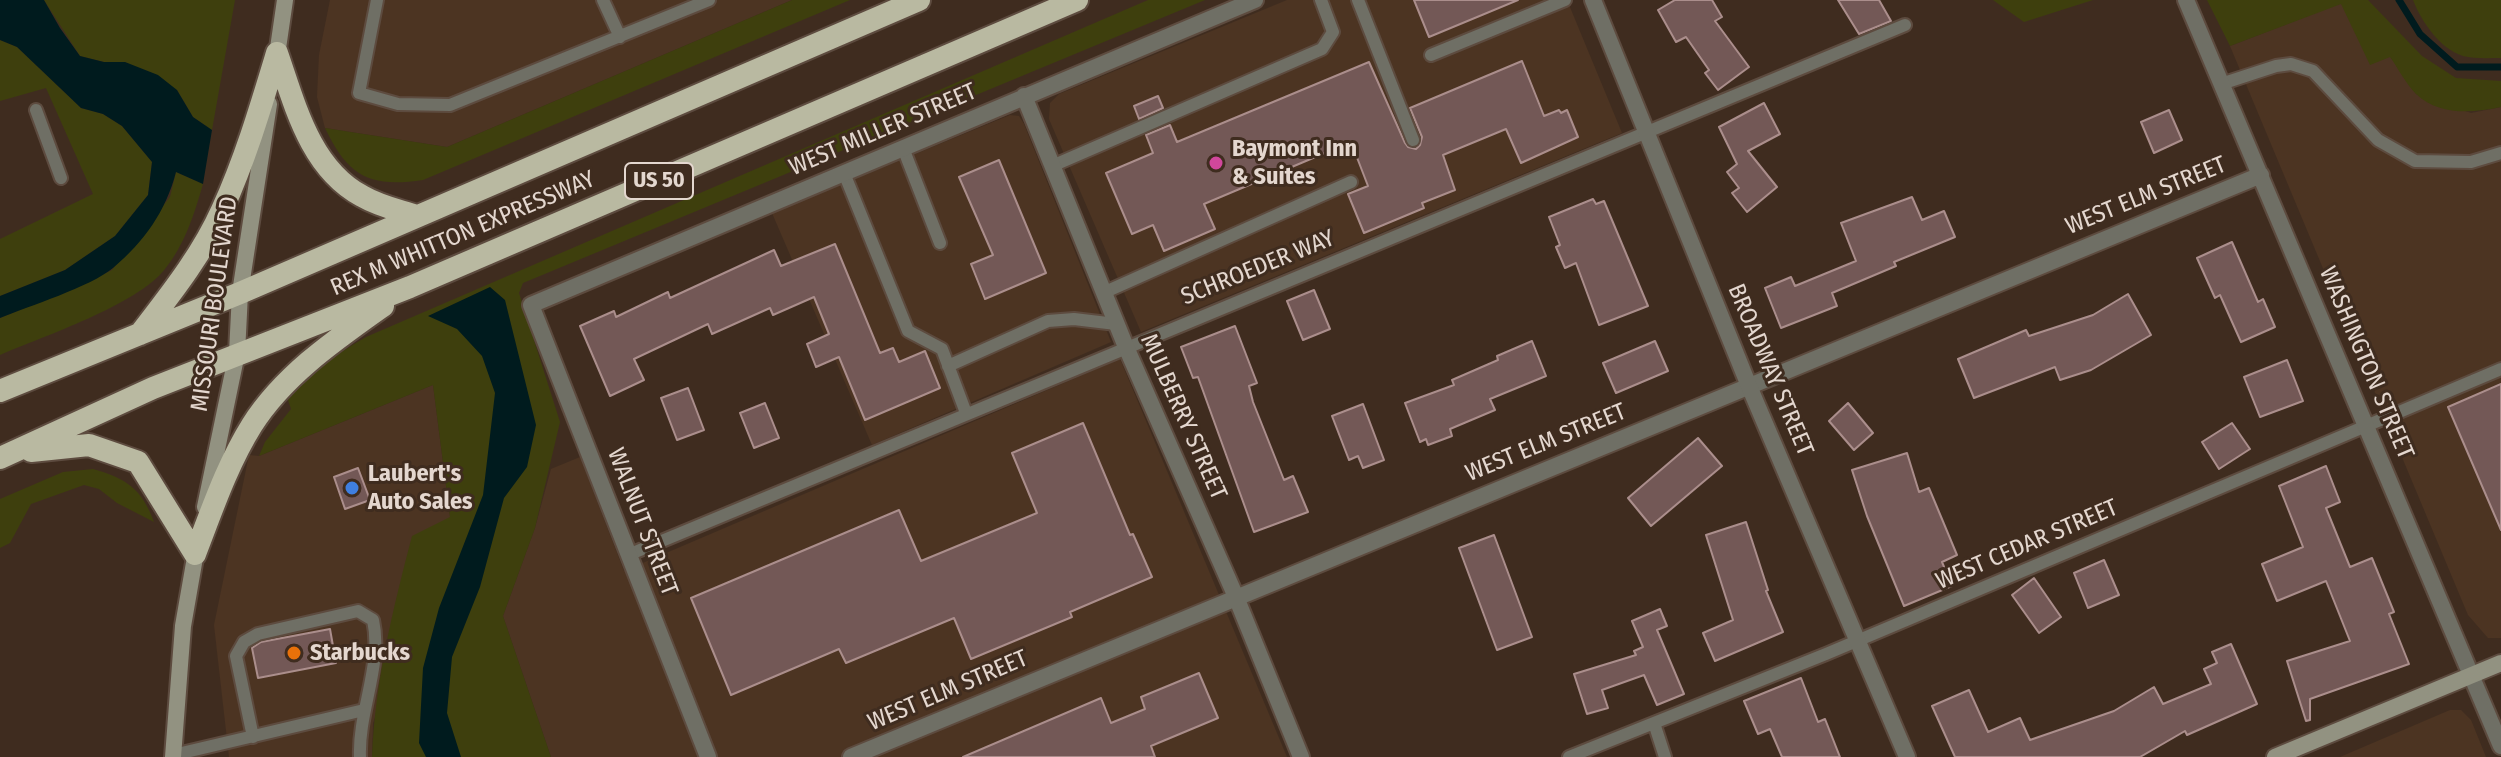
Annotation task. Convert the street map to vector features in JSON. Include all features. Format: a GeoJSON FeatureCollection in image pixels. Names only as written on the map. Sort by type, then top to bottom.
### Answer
{"type":"FeatureCollection","features":[{"type":"Feature","properties":{"kind":"highway","name":"REX M WHITTON EXPRESSWAY"},"geometry":{"type":"LineString","coordinates":[[0,391],[240,293],[919,0]]}},
{"type":"Feature","properties":{"kind":"highway","name":"REX M WHITTON EXPRESSWAY"},"geometry":{"type":"LineString","coordinates":[[5,456],[153,388],[410,287],[1077,0]]}},
{"type":"Feature","properties":{"kind":"highway"},"geometry":{"type":"LineString","coordinates":[[277,53],[300,120],[316,152],[359,195],[416,216]]}},
{"type":"Feature","properties":{"kind":"highway"},"geometry":{"type":"LineString","coordinates":[[140,334],[177,286],[221,212],[255,126],[277,53]]}},
{"type":"Feature","properties":{"kind":"highway"},"geometry":{"type":"LineString","coordinates":[[195,554],[233,460],[267,404],[296,373],[336,339],[410,287]]}},
{"type":"Feature","properties":{"kind":"highway"},"geometry":{"type":"LineString","coordinates":[[5,456],[89,445],[138,462],[195,554]]}},
{"type":"Feature","properties":{"kind":"main road","name":"MISSOURI BOULEVARD"},"geometry":{"type":"LineString","coordinates":[[173,756],[183,626],[237,353],[240,293],[285,0]]}},
{"type":"Feature","properties":{"kind":"main road"},"geometry":{"type":"LineString","coordinates":[[2275,757],[2298,753],[2501,663]]}},
{"type":"Feature","properties":{"kind":"street","name":"WEST MILLER STREET"},"geometry":{"type":"LineString","coordinates":[[531,305],[1255,0]]}},
{"type":"Feature","properties":{"kind":"street","name":"BROADWAY STREET"},"geometry":{"type":"LineString","coordinates":[[1593,0],[1749,386],[1907,757]]}},
{"type":"Feature","properties":{"kind":"street","name":"WASHINGTON STREET"},"geometry":{"type":"LineString","coordinates":[[2186,0],[2501,746]]}},
{"type":"Feature","properties":{"kind":"street","name":"MULBERRY STREET"},"geometry":{"type":"LineString","coordinates":[[1024,96],[1103,293],[1236,597],[1301,757]]}},
{"type":"Feature","properties":{"kind":"street","name":"WEST ELM STREET"},"geometry":{"type":"LineString","coordinates":[[851,757],[2261,175]]}},
{"type":"Feature","properties":{"kind":"street","name":"WALNUT STREET"},"geometry":{"type":"LineString","coordinates":[[531,305],[703,756]]}},
{"type":"Feature","properties":{"kind":"lane"},"geometry":{"type":"LineString","coordinates":[[377,0],[359,93],[398,104],[450,105],[709,0]]}},
{"type":"Feature","properties":{"kind":"lane"},"geometry":{"type":"LineString","coordinates":[[603,0],[620,37]]}},
{"type":"Feature","properties":{"kind":"lane"},"geometry":{"type":"LineString","coordinates":[[1052,166],[1322,49],[1333,32],[1321,0]]}},
{"type":"Feature","properties":{"kind":"lane"},"geometry":{"type":"LineString","coordinates":[[1358,0],[1413,140]]}},
{"type":"Feature","properties":{"kind":"lane"},"geometry":{"type":"LineString","coordinates":[[1431,55],[1565,0]]}},
{"type":"Feature","properties":{"kind":"lane","name":"SCHROEDER WAY"},"geometry":{"type":"LineString","coordinates":[[628,555],[1905,25]]}},
{"type":"Feature","properties":{"kind":"lane"},"geometry":{"type":"LineString","coordinates":[[2221,84],[2291,64],[2313,71],[2378,140],[2415,161],[2471,162],[2501,153]]}},
{"type":"Feature","properties":{"kind":"lane"},"geometry":{"type":"LineString","coordinates":[[36,110],[61,178]]}},
{"type":"Feature","properties":{"kind":"lane"},"geometry":{"type":"LineString","coordinates":[[903,148],[940,243]]}},
{"type":"Feature","properties":{"kind":"lane"},"geometry":{"type":"LineString","coordinates":[[844,173],[908,331],[942,349],[966,413]]}},
{"type":"Feature","properties":{"kind":"lane"},"geometry":{"type":"LineString","coordinates":[[1103,293],[1351,182]]}},
{"type":"Feature","properties":{"kind":"lane"},"geometry":{"type":"LineString","coordinates":[[948,366],[1048,321],[1074,319],[1116,324]]}},
{"type":"Feature","properties":{"kind":"lane","name":"WEST CEDAR STREET"},"geometry":{"type":"LineString","coordinates":[[1569,757],[1859,640],[2501,369]]}},
{"type":"Feature","properties":{"kind":"lane"},"geometry":{"type":"LineString","coordinates":[[253,737],[236,656],[244,642],[258,634],[358,611],[373,620],[378,641],[359,738],[360,757]]}},
{"type":"Feature","properties":{"kind":"lane"},"geometry":{"type":"LineString","coordinates":[[173,756],[364,710]]}},
{"type":"Feature","properties":{"kind":"lane"},"geometry":{"type":"LineString","coordinates":[[1654,723],[1665,757]]}},
{"type":"Feature","properties":{"kind":"shaded area"},"geometry":{"type":"Polygon","coordinates":[[[44,0],[235,0],[212,130],[193,117],[177,90],[125,62],[104,62],[80,56],[44,0]]]}},
{"type":"Feature","properties":{"kind":"shaded area"},"geometry":{"type":"Polygon","coordinates":[[[330,0],[792,0],[447,147],[325,128],[317,97],[319,55],[330,0]]]}},
{"type":"Feature","properties":{"kind":"shaded area"},"geometry":{"type":"Polygon","coordinates":[[[792,0],[850,0],[423,180],[388,182],[362,175],[342,158],[325,128],[447,147],[792,0]]]}},
{"type":"Feature","properties":{"kind":"shaded area"},"geometry":{"type":"Polygon","coordinates":[[[1148,0],[1205,0],[523,283],[519,293],[560,422],[535,528],[503,616],[551,757],[372,757],[381,673],[412,536],[450,517],[433,385],[259,456],[265,442],[291,409],[288,400],[305,382],[366,337],[1148,0]]]}},
{"type":"Feature","properties":{"kind":"shaded area"},"geometry":{"type":"Polygon","coordinates":[[[1287,0],[1567,0],[1622,133],[1141,332],[1049,119],[1050,103],[1059,94],[1287,0]]]}},
{"type":"Feature","properties":{"kind":"shaded area"},"geometry":{"type":"Polygon","coordinates":[[[1993,0],[2093,0],[2024,22],[1993,0]]]}},
{"type":"Feature","properties":{"kind":"shaded area"},"geometry":{"type":"Polygon","coordinates":[[[2207,0],[2368,0],[2422,56],[2456,78],[2501,81],[2501,107],[2457,111],[2425,101],[2412,90],[2390,57],[2370,65],[2341,4],[2230,46],[2207,0]]]}},
{"type":"Feature","properties":{"kind":"shaded area"},"geometry":{"type":"Polygon","coordinates":[[[2413,0],[2501,0],[2501,58],[2467,57],[2446,47],[2426,25],[2413,0]]]}},
{"type":"Feature","properties":{"kind":"shaded area"},"geometry":{"type":"Polygon","coordinates":[[[2341,3],[2390,56],[2416,94],[2471,113],[2501,107],[2501,638],[2488,638],[2468,615],[2230,46],[2341,3]]]}},
{"type":"Feature","properties":{"kind":"shaded area"},"geometry":{"type":"Polygon","coordinates":[[[0,40],[17,47],[81,108],[103,114],[122,126],[152,162],[148,195],[115,236],[65,270],[0,296],[0,239],[93,194],[46,88],[0,101],[0,40]]]}},
{"type":"Feature","properties":{"kind":"shaded area"},"geometry":{"type":"Polygon","coordinates":[[[1010,115],[1019,116],[1024,124],[1111,342],[872,445],[772,213],[1010,115]]]}},
{"type":"Feature","properties":{"kind":"shaded area"},"geometry":{"type":"Polygon","coordinates":[[[176,172],[203,184],[183,239],[165,269],[134,295],[112,307],[0,355],[0,318],[112,270],[170,197],[176,172]]]}},
{"type":"Feature","properties":{"kind":"shaded area"},"geometry":{"type":"Polygon","coordinates":[[[1120,359],[1287,757],[551,757],[503,616],[535,528],[551,469],[580,457],[624,571],[1120,359]]]}},
{"type":"Feature","properties":{"kind":"shaded area"},"geometry":{"type":"Polygon","coordinates":[[[433,385],[450,517],[373,723],[372,757],[229,757],[214,625],[249,455],[259,456],[433,385]]]}},
{"type":"Feature","properties":{"kind":"shaded area"},"geometry":{"type":"Polygon","coordinates":[[[93,469],[115,476],[131,486],[144,501],[154,522],[117,503],[99,489],[84,485],[31,504],[10,543],[0,548],[0,499],[63,472],[93,469]]]}},
{"type":"Feature","properties":{"kind":"shaded area"},"geometry":{"type":"Polygon","coordinates":[[[2450,710],[2461,710],[2471,720],[2486,757],[2340,757],[2450,710]]]}},
{"type":"Feature","properties":{"kind":"water"},"geometry":{"type":"Polygon","coordinates":[[[0,0],[44,0],[80,56],[104,62],[125,62],[158,75],[177,90],[193,117],[212,130],[203,184],[176,172],[160,213],[135,248],[113,268],[75,289],[0,318],[0,296],[65,270],[115,236],[148,195],[152,162],[122,126],[103,114],[81,108],[17,47],[0,40],[0,0]]]}},
{"type":"Feature","properties":{"kind":"water"},"geometry":{"type":"Polygon","coordinates":[[[490,287],[505,300],[536,425],[527,467],[504,498],[480,587],[452,657],[447,713],[461,757],[426,757],[419,743],[423,668],[439,608],[483,495],[495,393],[482,356],[457,329],[428,316],[490,287]]]}},
{"type":"Feature","properties":{"kind":"building"},"geometry":{"type":"Polygon","coordinates":[[[1414,0],[1518,0],[1429,37],[1414,0]]]}},
{"type":"Feature","properties":{"kind":"building"},"geometry":{"type":"Polygon","coordinates":[[[1675,0],[1712,0],[1722,17],[1715,21],[1749,67],[1718,90],[1705,73],[1709,70],[1686,37],[1676,42],[1658,10],[1675,0]]]}},
{"type":"Feature","properties":{"kind":"building"},"geometry":{"type":"Polygon","coordinates":[[[1838,0],[1879,0],[1891,21],[1859,34],[1838,0]]]}},
{"type":"Feature","properties":{"kind":"building"},"geometry":{"type":"Polygon","coordinates":[[[1522,61],[1544,116],[1567,110],[1578,137],[1521,163],[1506,129],[1443,155],[1455,190],[1422,203],[1424,208],[1364,233],[1348,194],[1368,186],[1351,142],[1204,204],[1215,229],[1164,251],[1153,225],[1132,234],[1106,173],[1153,153],[1146,135],[1170,125],[1177,142],[1369,62],[1405,143],[1416,149],[1422,137],[1410,108],[1522,61]]]}},
{"type":"Feature","properties":{"kind":"building"},"geometry":{"type":"Polygon","coordinates":[[[1158,96],[1163,108],[1139,119],[1134,106],[1158,96]]]}},
{"type":"Feature","properties":{"kind":"building"},"geometry":{"type":"Polygon","coordinates":[[[1764,103],[1780,134],[1748,151],[1777,187],[1747,212],[1732,193],[1739,188],[1727,172],[1737,164],[1719,127],[1764,103]]]}},
{"type":"Feature","properties":{"kind":"building"},"geometry":{"type":"Polygon","coordinates":[[[2169,110],[2182,140],[2154,153],[2141,122],[2169,110]]]}},
{"type":"Feature","properties":{"kind":"building"},"geometry":{"type":"Polygon","coordinates":[[[999,160],[1046,273],[985,299],[971,264],[993,255],[959,177],[999,160]]]}},
{"type":"Feature","properties":{"kind":"building"},"geometry":{"type":"Polygon","coordinates":[[[1912,197],[1922,220],[1944,211],[1955,237],[1894,262],[1896,266],[1832,293],[1837,306],[1781,328],[1765,288],[1791,277],[1795,286],[1856,261],[1841,223],[1912,197]]]}},
{"type":"Feature","properties":{"kind":"building"},"geometry":{"type":"Polygon","coordinates":[[[1593,199],[1596,204],[1604,201],[1648,306],[1599,325],[1576,263],[1565,268],[1549,217],[1593,199]]]}},
{"type":"Feature","properties":{"kind":"building"},"geometry":{"type":"Polygon","coordinates":[[[2232,242],[2258,302],[2263,299],[2275,327],[2241,342],[2220,295],[2215,298],[2197,258],[2232,242]]]}},
{"type":"Feature","properties":{"kind":"building"},"geometry":{"type":"Polygon","coordinates":[[[835,244],[880,353],[893,348],[899,362],[925,351],[940,388],[865,420],[839,357],[816,367],[807,344],[829,334],[814,297],[773,315],[770,308],[712,334],[708,324],[634,359],[644,380],[610,396],[580,326],[614,311],[616,317],[668,292],[670,298],[774,250],[781,266],[835,244]]]}},
{"type":"Feature","properties":{"kind":"building"},"geometry":{"type":"Polygon","coordinates":[[[1314,290],[1330,329],[1303,340],[1287,301],[1314,290]]]}},
{"type":"Feature","properties":{"kind":"building"},"geometry":{"type":"Polygon","coordinates":[[[2128,294],[2151,335],[2091,370],[2060,380],[2055,367],[1974,398],[1958,359],[2026,330],[2029,336],[2093,315],[2128,294]]]}},
{"type":"Feature","properties":{"kind":"building"},"geometry":{"type":"Polygon","coordinates":[[[1235,326],[1257,383],[1249,386],[1253,402],[1284,480],[1293,476],[1308,512],[1254,532],[1198,377],[1193,378],[1181,347],[1235,326]]]}},
{"type":"Feature","properties":{"kind":"building"},"geometry":{"type":"Polygon","coordinates":[[[1532,341],[1546,376],[1490,399],[1495,410],[1450,429],[1452,436],[1428,445],[1426,439],[1420,442],[1405,403],[1454,385],[1452,380],[1532,341]]]}},
{"type":"Feature","properties":{"kind":"building"},"geometry":{"type":"Polygon","coordinates":[[[1655,341],[1668,371],[1616,393],[1603,363],[1655,341]]]}},
{"type":"Feature","properties":{"kind":"building"},"geometry":{"type":"Polygon","coordinates":[[[2287,360],[2303,401],[2260,417],[2244,377],[2287,360]]]}},
{"type":"Feature","properties":{"kind":"building"},"geometry":{"type":"Polygon","coordinates":[[[2501,384],[2501,530],[2448,407],[2501,384]]]}},
{"type":"Feature","properties":{"kind":"building"},"geometry":{"type":"Polygon","coordinates":[[[688,388],[704,430],[677,440],[661,398],[688,388]]]}},
{"type":"Feature","properties":{"kind":"building"},"geometry":{"type":"Polygon","coordinates":[[[765,403],[779,438],[754,448],[740,413],[765,403]]]}},
{"type":"Feature","properties":{"kind":"building"},"geometry":{"type":"Polygon","coordinates":[[[1848,403],[1873,433],[1854,450],[1829,421],[1848,403]]]}},
{"type":"Feature","properties":{"kind":"building"},"geometry":{"type":"Polygon","coordinates":[[[1363,404],[1384,460],[1363,468],[1358,456],[1349,460],[1332,416],[1363,404]]]}},
{"type":"Feature","properties":{"kind":"building"},"geometry":{"type":"Polygon","coordinates":[[[1083,423],[1130,535],[1133,534],[1152,577],[1070,612],[1072,617],[971,659],[954,618],[846,663],[839,649],[731,695],[691,598],[899,510],[921,561],[1037,513],[1012,453],[1083,423]]]}},
{"type":"Feature","properties":{"kind":"building"},"geometry":{"type":"Polygon","coordinates":[[[2232,423],[2250,449],[2219,469],[2202,442],[2232,423]]]}},
{"type":"Feature","properties":{"kind":"building"},"geometry":{"type":"Polygon","coordinates":[[[1698,438],[1722,466],[1651,526],[1628,498],[1698,438]]]}},
{"type":"Feature","properties":{"kind":"building"},"geometry":{"type":"Polygon","coordinates":[[[1907,453],[1919,492],[1929,488],[1957,555],[1942,562],[1952,586],[1904,606],[1867,516],[1852,470],[1907,453]]]}},
{"type":"Feature","properties":{"kind":"building"},"geometry":{"type":"Polygon","coordinates":[[[2326,466],[2340,502],[2326,508],[2350,567],[2372,558],[2394,612],[2389,614],[2409,664],[2310,699],[2310,720],[2306,721],[2287,661],[2350,641],[2326,581],[2277,601],[2262,564],[2303,547],[2279,486],[2326,466]]]}},
{"type":"Feature","properties":{"kind":"building","name":"Laubert's Auto Sales"},"geometry":{"type":"Polygon","coordinates":[[[358,468],[370,500],[345,509],[334,477],[358,468]]]}},
{"type":"Feature","properties":{"kind":"building"},"geometry":{"type":"Polygon","coordinates":[[[1746,522],[1766,591],[1783,632],[1715,661],[1703,633],[1733,620],[1706,535],[1746,522]]]}},
{"type":"Feature","properties":{"kind":"building"},"geometry":{"type":"Polygon","coordinates":[[[1494,535],[1532,637],[1497,650],[1459,548],[1494,535]]]}},
{"type":"Feature","properties":{"kind":"building"},"geometry":{"type":"Polygon","coordinates":[[[2104,560],[2119,595],[2088,608],[2074,573],[2104,560]]]}},
{"type":"Feature","properties":{"kind":"building"},"geometry":{"type":"Polygon","coordinates":[[[2034,578],[2061,617],[2039,633],[2012,595],[2034,578]]]}},
{"type":"Feature","properties":{"kind":"building"},"geometry":{"type":"Polygon","coordinates":[[[1660,609],[1667,626],[1657,630],[1684,694],[1657,705],[1644,675],[1602,690],[1608,708],[1587,714],[1574,674],[1636,655],[1634,651],[1643,647],[1632,621],[1660,609]]]}},
{"type":"Feature","properties":{"kind":"building","name":"Starbucks"},"geometry":{"type":"Polygon","coordinates":[[[330,629],[336,663],[258,678],[252,648],[261,642],[330,629]]]}},
{"type":"Feature","properties":{"kind":"building"},"geometry":{"type":"Polygon","coordinates":[[[2231,644],[2257,704],[2187,735],[2185,731],[2140,757],[1955,757],[1932,706],[1969,690],[1988,732],[2020,718],[2030,740],[2114,711],[2154,687],[2163,704],[2211,684],[2204,669],[2217,663],[2212,652],[2231,644]]]}},
{"type":"Feature","properties":{"kind":"building"},"geometry":{"type":"Polygon","coordinates":[[[1199,673],[1218,718],[1151,746],[1155,757],[963,757],[1101,698],[1111,723],[1145,709],[1141,697],[1199,673]]]}},
{"type":"Feature","properties":{"kind":"building"},"geometry":{"type":"Polygon","coordinates":[[[1801,678],[1818,722],[1825,719],[1840,757],[1782,757],[1770,729],[1758,734],[1744,701],[1801,678]]]}},
{"type":"Feature","properties":{"kind":"waterway"},"geometry":{"type":"LineString","coordinates":[[2399,0],[2420,34],[2457,67],[2501,67]]}},
{"type":"Feature","properties":{"kind":"place","name":"Baymont Inn & Suites"},"geometry":{"type":"Point","coordinates":[1216,163]}},
{"type":"Feature","properties":{"kind":"place","name":"Laubert's Auto Sales"},"geometry":{"type":"Point","coordinates":[352,488]}},
{"type":"Feature","properties":{"kind":"place","name":"Starbucks"},"geometry":{"type":"Point","coordinates":[294,653]}}]}
